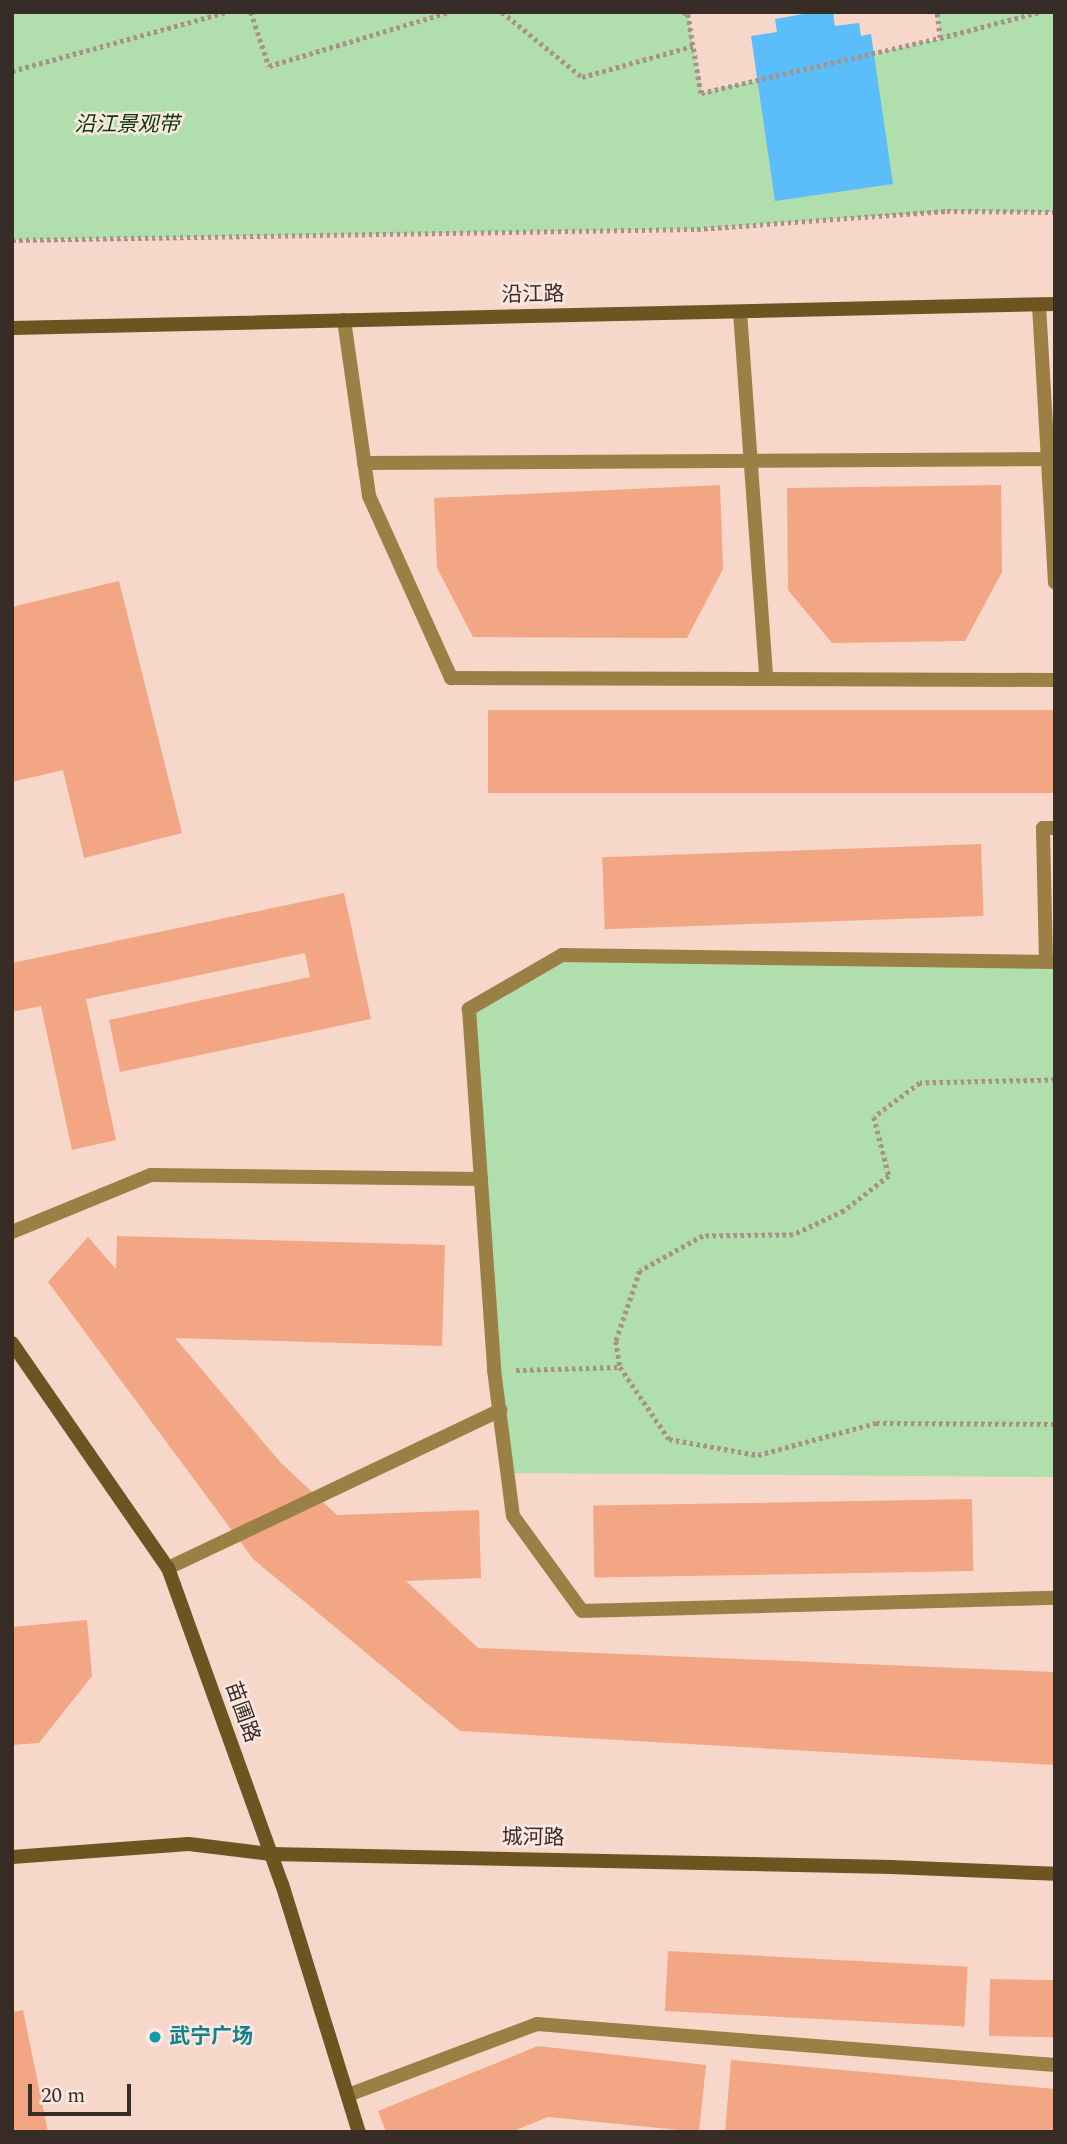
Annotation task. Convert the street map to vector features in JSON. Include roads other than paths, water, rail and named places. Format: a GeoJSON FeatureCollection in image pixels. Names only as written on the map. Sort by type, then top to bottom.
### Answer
{"type":"FeatureCollection","features":[{"type":"Feature","properties":{"kind":"main road","name":"沿江路"},"geometry":{"type":"LineString","coordinates":[[12,328],[1055,304]]}},
{"type":"Feature","properties":{"kind":"main road","name":"苗圃路"},"geometry":{"type":"LineString","coordinates":[[12,1343],[168,1568],[271,1854],[359,2132]]}},
{"type":"Feature","properties":{"kind":"main road","name":"城河路"},"geometry":{"type":"LineString","coordinates":[[12,1857],[189,1844],[271,1854],[864,1867],[1055,1874]]}},
{"type":"Feature","properties":{"kind":"lane"},"geometry":{"type":"LineString","coordinates":[[1039,305],[1051,459],[1055,583]]}},
{"type":"Feature","properties":{"kind":"lane"},"geometry":{"type":"LineString","coordinates":[[740,312],[766,679]]}},
{"type":"Feature","properties":{"kind":"lane"},"geometry":{"type":"LineString","coordinates":[[344,320],[369,496],[451,678],[1055,680]]}},
{"type":"Feature","properties":{"kind":"lane"},"geometry":{"type":"LineString","coordinates":[[365,463],[1051,459]]}},
{"type":"Feature","properties":{"kind":"lane"},"geometry":{"type":"LineString","coordinates":[[1055,828],[1043,828],[1051,962],[562,955],[469,1009],[494,1370],[513,1516],[582,1611],[1055,1598]]}},
{"type":"Feature","properties":{"kind":"lane"},"geometry":{"type":"LineString","coordinates":[[12,1232],[151,1175],[481,1179]]}},
{"type":"Feature","properties":{"kind":"lane"},"geometry":{"type":"LineString","coordinates":[[168,1568],[500,1410]]}},
{"type":"Feature","properties":{"kind":"lane"},"geometry":{"type":"LineString","coordinates":[[348,2095],[537,2024],[1055,2065]]}},
{"type":"Feature","properties":{"kind":"water"},"geometry":{"type":"Polygon","coordinates":[[[815,12],[833,12],[835,26],[859,23],[861,36],[871,34],[893,184],[775,201],[751,36],[777,32],[775,19],[815,12]]]}},
{"type":"Feature","properties":{"kind":"place","name":"武宁广场"},"geometry":{"type":"Point","coordinates":[155,2037]}},
{"type":"Feature","properties":{"kind":"park label","name":"沿江景观带"},"geometry":{"type":"Point","coordinates":[127,125]}}]}
